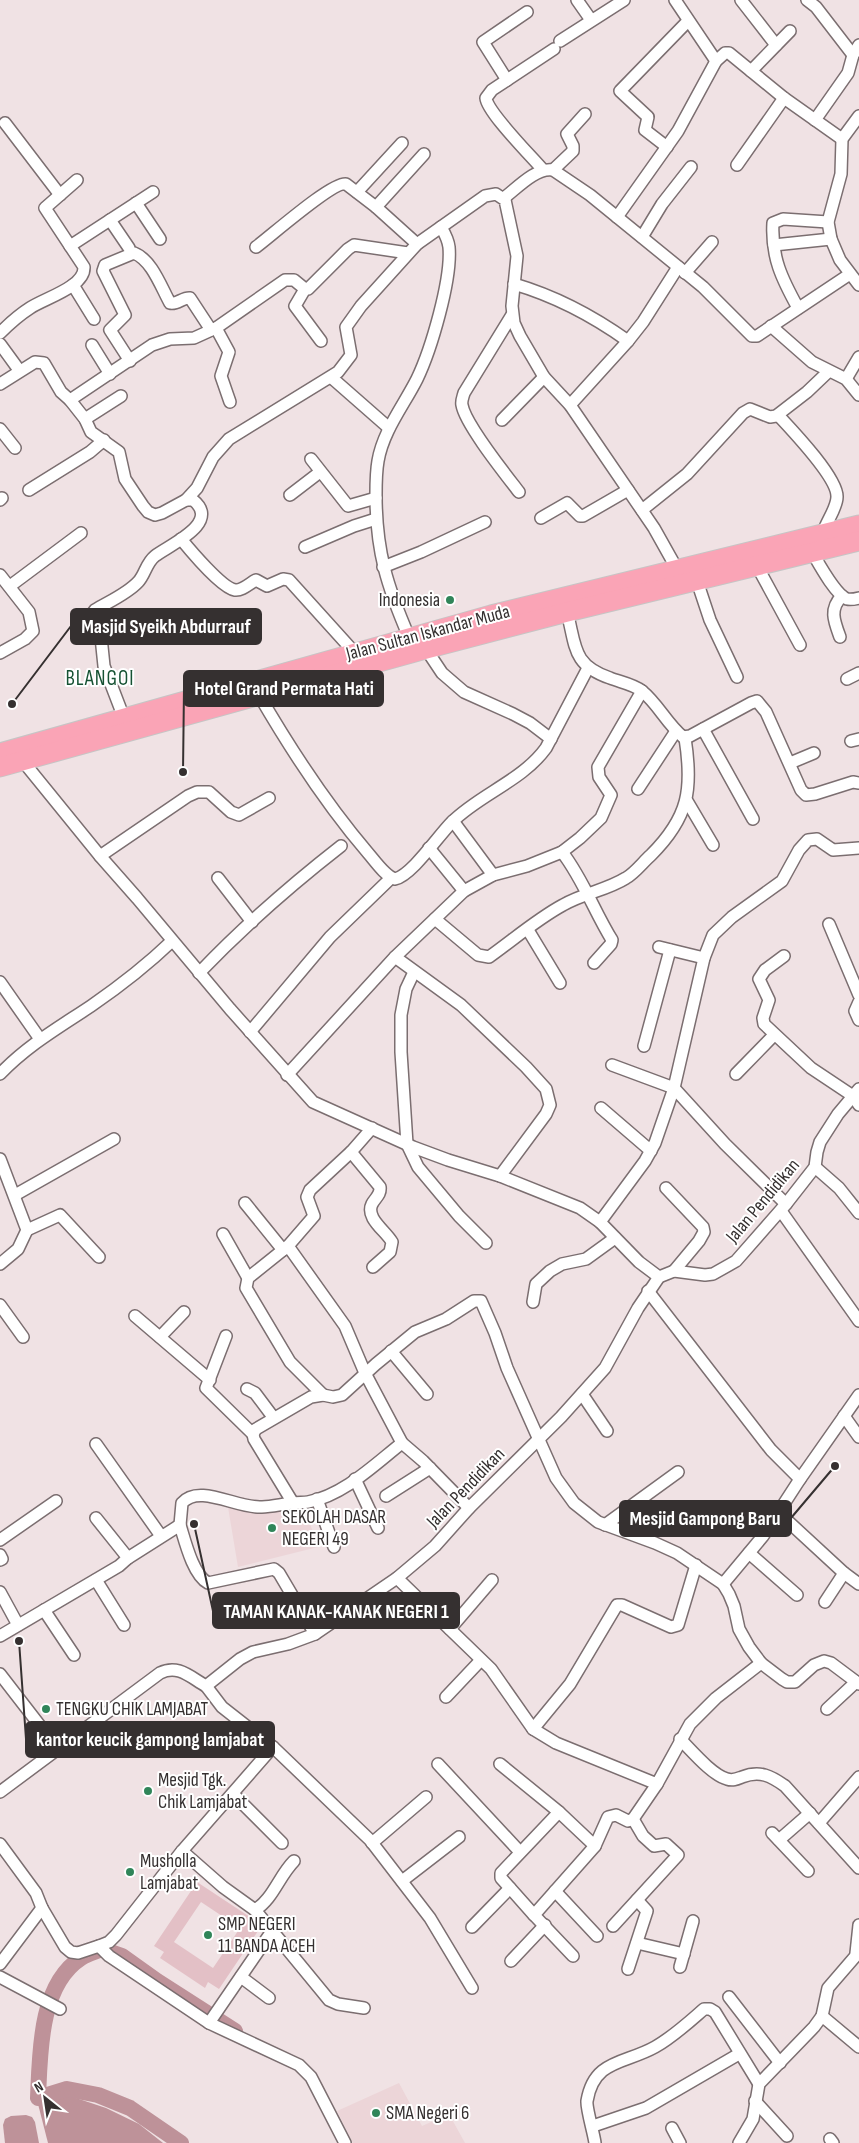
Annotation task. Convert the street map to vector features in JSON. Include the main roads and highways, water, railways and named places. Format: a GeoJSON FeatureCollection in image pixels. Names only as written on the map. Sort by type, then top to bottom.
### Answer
{"type":"FeatureCollection","features":[{"type":"Feature","properties":{"kind":"highway","name":"Jalan Sultan Iskandar Muda"},"geometry":{"type":"LineString","coordinates":[[0,753],[409,637],[859,525]]}},
{"type":"Feature","properties":{"kind":"highway","name":"Jalan Sultan Iskandar Muda"},"geometry":{"type":"LineString","coordinates":[[0,767],[426,649],[567,612],[859,541]]}},
{"type":"Feature","properties":{"kind":"waterway"},"geometry":{"type":"LineString","coordinates":[[181,2143],[130,2108],[98,2095],[67,2089],[38,2098],[44,2022],[49,2003],[57,1985],[67,1970],[81,1958],[102,1949],[122,1956],[235,2031]]}},
{"type":"Feature","properties":{"kind":"place","name":"Indonesia"},"geometry":{"type":"Point","coordinates":[450,600]}},
{"type":"Feature","properties":{"kind":"place","name":"Masjid Syeikh Abdurrauf"},"geometry":{"type":"Point","coordinates":[12,704]}},
{"type":"Feature","properties":{"kind":"place","name":"Hotel Grand Permata Hati"},"geometry":{"type":"Point","coordinates":[183,772]}},
{"type":"Feature","properties":{"kind":"place","name":"Mesjid Gampong Baru"},"geometry":{"type":"Point","coordinates":[835,1466]}},
{"type":"Feature","properties":{"kind":"place","name":"TAMAN KANAK-KANAK NEGERI 1"},"geometry":{"type":"Point","coordinates":[194,1524]}},
{"type":"Feature","properties":{"kind":"place","name":"SEKOLAH DASAR NEGERI 49"},"geometry":{"type":"Point","coordinates":[272,1528]}},
{"type":"Feature","properties":{"kind":"place","name":"kantor keucik gampong lamjabat"},"geometry":{"type":"Point","coordinates":[19,1641]}},
{"type":"Feature","properties":{"kind":"place","name":"TENGKU CHIK LAMJABAT"},"geometry":{"type":"Point","coordinates":[46,1709]}},
{"type":"Feature","properties":{"kind":"place","name":"Mesjid Tgk. Chik Lamjabat"},"geometry":{"type":"Point","coordinates":[148,1791]}},
{"type":"Feature","properties":{"kind":"place","name":"Musholla Lamjabat"},"geometry":{"type":"Point","coordinates":[130,1872]}},
{"type":"Feature","properties":{"kind":"place","name":"SMP NEGERI 11 BANDA ACEH"},"geometry":{"type":"Point","coordinates":[208,1935]}},
{"type":"Feature","properties":{"kind":"place","name":"SMA Negeri 6"},"geometry":{"type":"Point","coordinates":[376,2113]}},
{"type":"Feature","properties":{"kind":"district","name":"BLANGOI"},"geometry":{"type":"Point","coordinates":[100,678]}}]}
